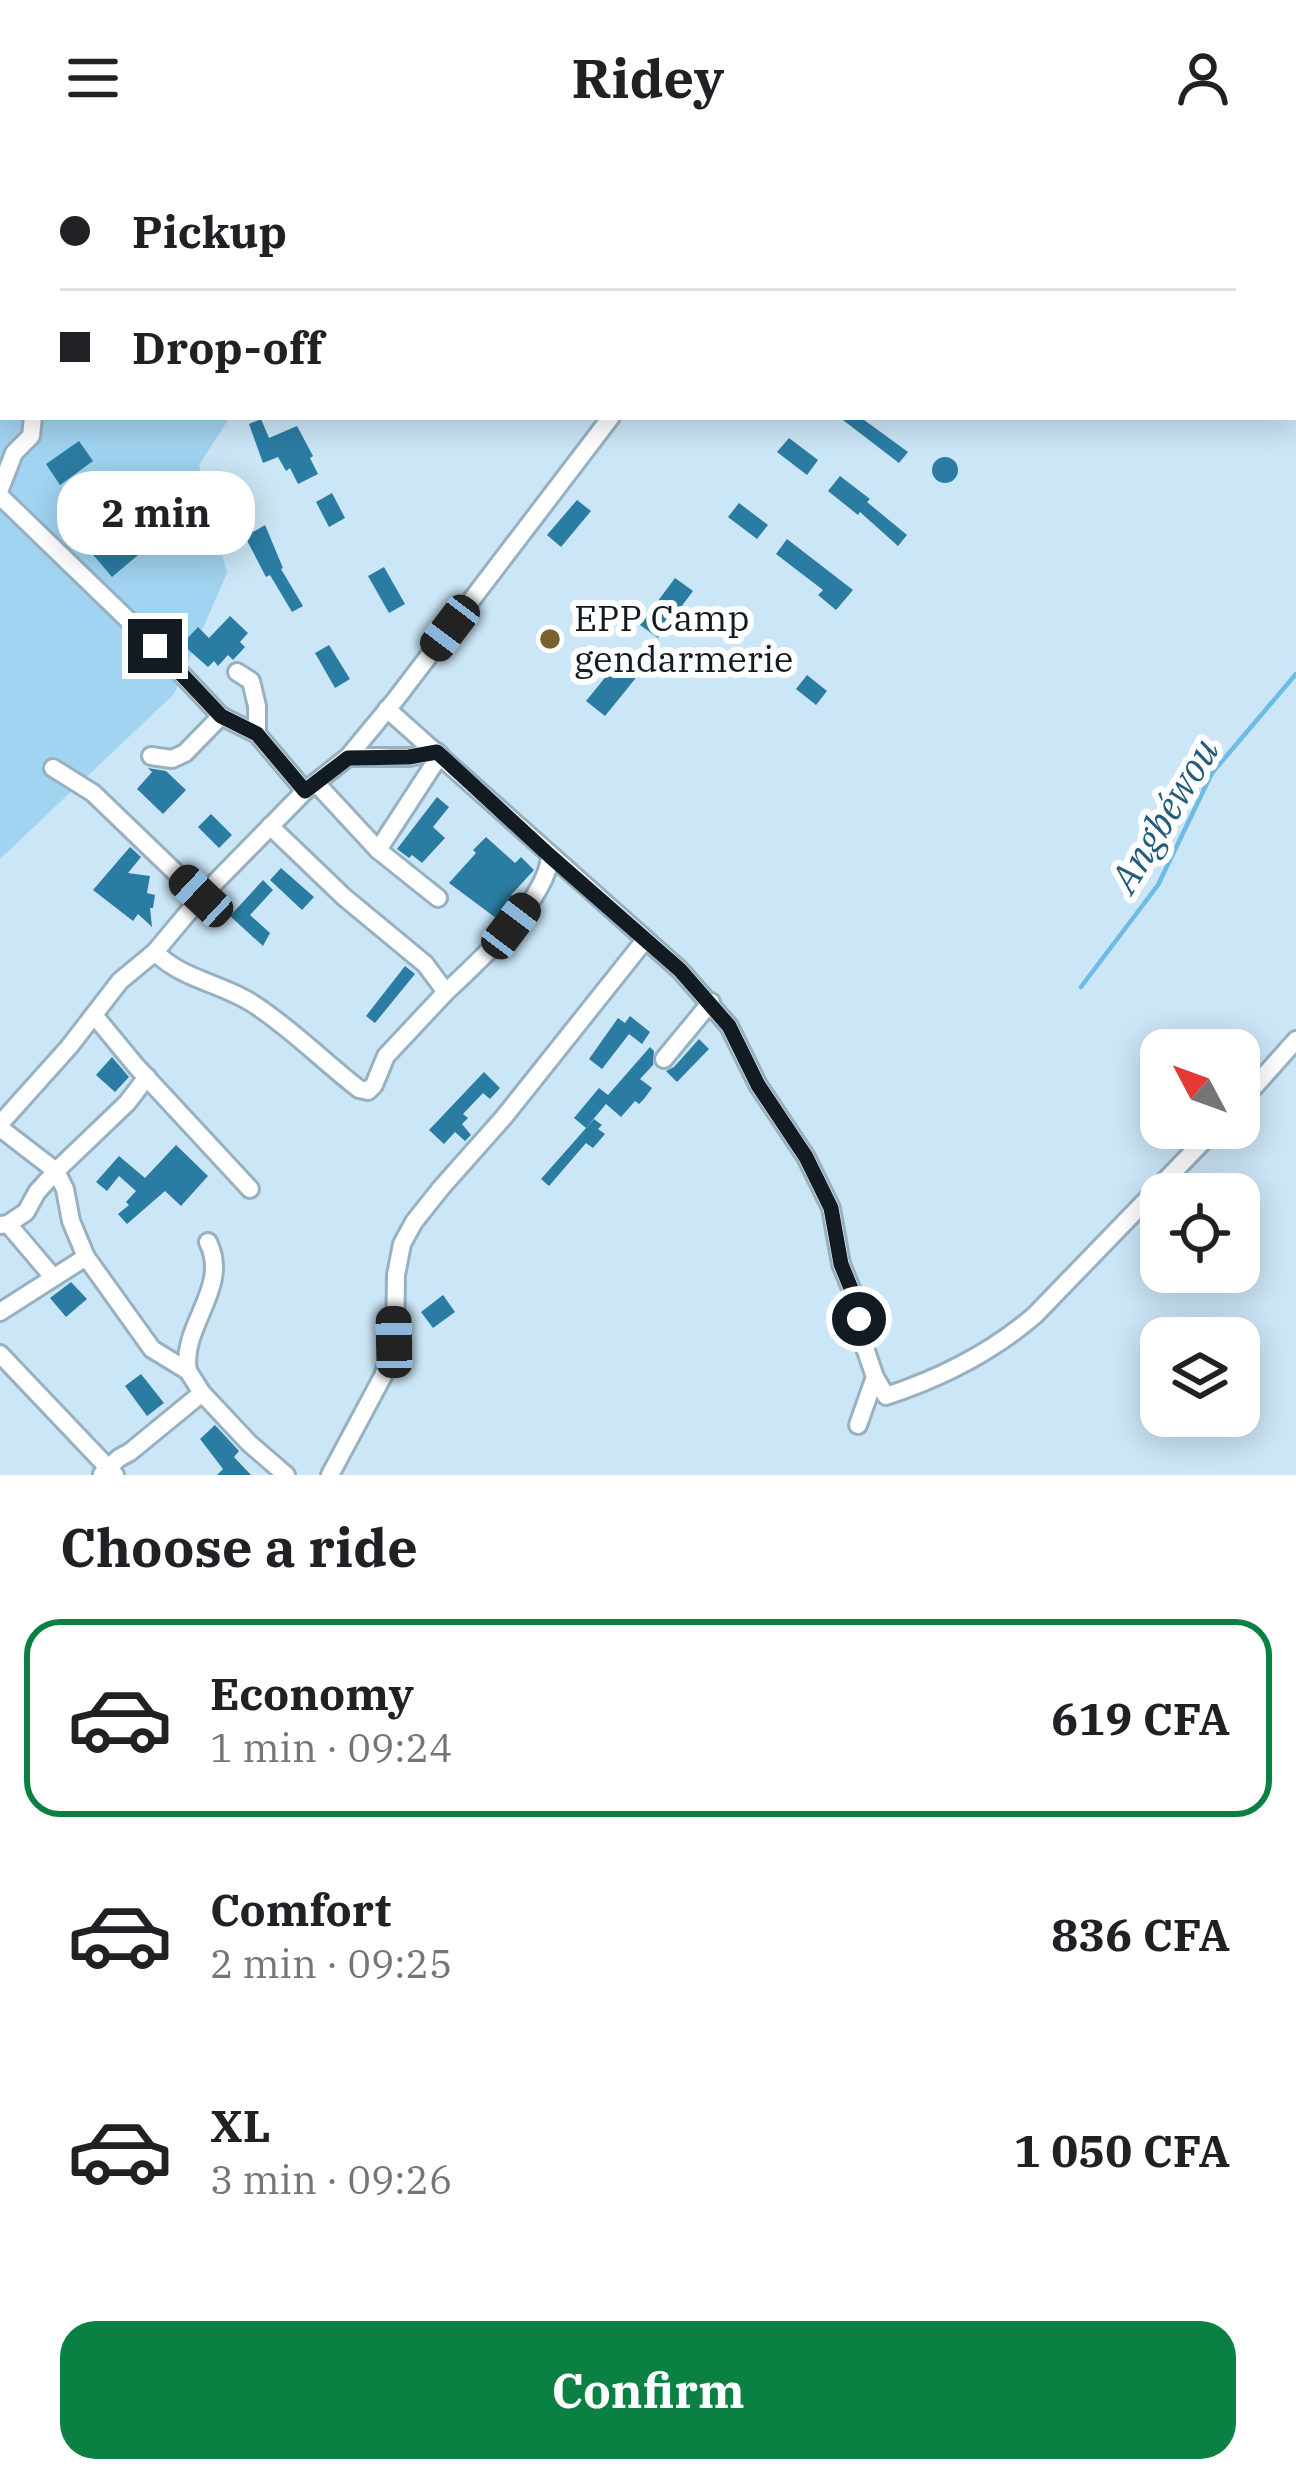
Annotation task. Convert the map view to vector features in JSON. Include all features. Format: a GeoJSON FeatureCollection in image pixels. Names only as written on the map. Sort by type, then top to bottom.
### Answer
{"type":"FeatureCollection","features":[{"type":"Feature","properties":{"kind":"street"},"geometry":{"type":"LineString","coordinates":[[33,420],[31,436],[14,453],[0,492],[221,716],[257,734],[377,850],[438,898]]}},
{"type":"Feature","properties":{"kind":"street"},"geometry":{"type":"LineString","coordinates":[[286,1475],[249,1443],[188,1371],[152,1349],[86,1257],[56,1171],[0,1126],[120,981],[155,952],[201,896],[270,826],[348,758],[609,420]]}},
{"type":"Feature","properties":{"kind":"street"},"geometry":{"type":"LineString","coordinates":[[237,672],[251,681],[257,734]]}},
{"type":"Feature","properties":{"kind":"street"},"geometry":{"type":"LineString","coordinates":[[387,709],[646,940],[729,1026],[831,1208],[865,1348],[886,1396],[964,1364],[1011,1336],[1196,1149]]}},
{"type":"Feature","properties":{"kind":"street"},"geometry":{"type":"LineString","coordinates":[[151,756],[172,759],[185,753],[221,716]]}},
{"type":"Feature","properties":{"kind":"street"},"geometry":{"type":"LineString","coordinates":[[348,758],[438,753]]}},
{"type":"Feature","properties":{"kind":"street"},"geometry":{"type":"LineString","coordinates":[[377,850],[438,753]]}},
{"type":"Feature","properties":{"kind":"street"},"geometry":{"type":"LineString","coordinates":[[53,768],[93,793],[201,896]]}},
{"type":"Feature","properties":{"kind":"street"},"geometry":{"type":"LineString","coordinates":[[270,826],[344,897],[425,964],[446,992]]}},
{"type":"Feature","properties":{"kind":"street"},"geometry":{"type":"LineString","coordinates":[[155,952],[170,968],[258,1006],[353,1084],[368,1091],[386,1057],[511,926],[543,884],[550,856]]}},
{"type":"Feature","properties":{"kind":"street"},"geometry":{"type":"LineString","coordinates":[[330,1475],[383,1376],[394,1342],[402,1244],[414,1222],[646,940]]}},
{"type":"Feature","properties":{"kind":"street"},"geometry":{"type":"LineString","coordinates":[[664,1059],[711,1003]]}},
{"type":"Feature","properties":{"kind":"street"},"geometry":{"type":"LineString","coordinates":[[94,1015],[250,1189]]}},
{"type":"Feature","properties":{"kind":"street"},"geometry":{"type":"LineString","coordinates":[[1260,1080],[1296,1040]]}},
{"type":"Feature","properties":{"kind":"street"},"geometry":{"type":"LineString","coordinates":[[53,1277],[4,1224],[26,1212],[37,1192],[147,1077]]}},
{"type":"Feature","properties":{"kind":"street"},"geometry":{"type":"LineString","coordinates":[[188,1371],[187,1347],[215,1279],[214,1254],[208,1242]]}},
{"type":"Feature","properties":{"kind":"street"},"geometry":{"type":"LineString","coordinates":[[0,1312],[86,1257]]}},
{"type":"Feature","properties":{"kind":"street"},"geometry":{"type":"LineString","coordinates":[[1,1356],[109,1472],[202,1393]]}},
{"type":"Feature","properties":{"kind":"street"},"geometry":{"type":"LineString","coordinates":[[858,1425],[875,1377]]}},
{"type":"Feature","properties":{"kind":"shaded area"},"geometry":{"type":"Polygon","coordinates":[[[0,420],[228,420],[199,465],[227,573],[174,694],[0,859],[0,420]]]}},
{"type":"Feature","properties":{"kind":"building"},"geometry":{"type":"Polygon","coordinates":[[[261,420],[269,438],[297,426],[318,474],[298,484],[278,457],[263,463],[249,424],[261,420]]]}},
{"type":"Feature","properties":{"kind":"building"},"geometry":{"type":"Polygon","coordinates":[[[843,420],[864,420],[908,452],[899,463],[843,420]]]}},
{"type":"Feature","properties":{"kind":"building"},"geometry":{"type":"Polygon","coordinates":[[[789,438],[818,460],[807,475],[777,452],[789,438]]]}},
{"type":"Feature","properties":{"kind":"building"},"geometry":{"type":"Polygon","coordinates":[[[79,441],[93,461],[60,485],[46,464],[79,441]]]}},
{"type":"Feature","properties":{"kind":"building"},"geometry":{"type":"Polygon","coordinates":[[[945,457],[958,470],[945,483],[932,470],[945,457]]]}},
{"type":"Feature","properties":{"kind":"building"},"geometry":{"type":"Polygon","coordinates":[[[840,476],[907,535],[898,546],[828,491],[840,476]]]}},
{"type":"Feature","properties":{"kind":"building"},"geometry":{"type":"Polygon","coordinates":[[[332,493],[345,518],[329,527],[316,502],[332,493]]]}},
{"type":"Feature","properties":{"kind":"building"},"geometry":{"type":"Polygon","coordinates":[[[577,500],[591,511],[561,547],[547,535],[577,500]]]}},
{"type":"Feature","properties":{"kind":"building"},"geometry":{"type":"Polygon","coordinates":[[[110,501],[116,508],[120,504],[150,545],[112,577],[78,544],[100,526],[107,515],[101,508],[110,501]]]}},
{"type":"Feature","properties":{"kind":"building"},"geometry":{"type":"Polygon","coordinates":[[[739,503],[768,525],[757,539],[728,517],[739,503]]]}},
{"type":"Feature","properties":{"kind":"building"},"geometry":{"type":"Polygon","coordinates":[[[244,506],[252,512],[253,532],[265,525],[281,569],[303,606],[292,612],[232,519],[234,510],[244,506]]]}},
{"type":"Feature","properties":{"kind":"building"},"geometry":{"type":"Polygon","coordinates":[[[787,539],[853,590],[836,610],[818,595],[823,590],[776,554],[787,539]]]}},
{"type":"Feature","properties":{"kind":"building"},"geometry":{"type":"Polygon","coordinates":[[[384,567],[405,604],[389,613],[368,576],[384,567]]]}},
{"type":"Feature","properties":{"kind":"building"},"geometry":{"type":"Polygon","coordinates":[[[675,578],[693,591],[658,638],[640,625],[675,578]]]}},
{"type":"Feature","properties":{"kind":"building"},"geometry":{"type":"Polygon","coordinates":[[[230,616],[248,633],[240,642],[245,647],[233,660],[228,655],[218,666],[214,661],[208,667],[182,644],[198,627],[209,638],[230,616]]]}},
{"type":"Feature","properties":{"kind":"building"},"geometry":{"type":"Polygon","coordinates":[[[329,645],[350,679],[335,688],[315,653],[329,645]]]}},
{"type":"Feature","properties":{"kind":"building"},"geometry":{"type":"Polygon","coordinates":[[[629,648],[648,663],[605,716],[586,701],[629,648]]]}},
{"type":"Feature","properties":{"kind":"building"},"geometry":{"type":"Polygon","coordinates":[[[807,675],[827,691],[816,705],[796,689],[807,675]]]}},
{"type":"Feature","properties":{"kind":"building"},"geometry":{"type":"Polygon","coordinates":[[[148,768],[166,771],[186,790],[163,814],[137,789],[152,772],[148,768]]]}},
{"type":"Feature","properties":{"kind":"building"},"geometry":{"type":"Polygon","coordinates":[[[437,797],[449,807],[433,827],[445,838],[422,863],[397,849],[437,797]]]}},
{"type":"Feature","properties":{"kind":"building"},"geometry":{"type":"Polygon","coordinates":[[[211,814],[232,835],[219,848],[198,827],[211,814]]]}},
{"type":"Feature","properties":{"kind":"building"},"geometry":{"type":"Polygon","coordinates":[[[486,837],[515,863],[521,857],[534,870],[511,895],[516,898],[500,921],[449,883],[486,837]]]}},
{"type":"Feature","properties":{"kind":"building"},"geometry":{"type":"Polygon","coordinates":[[[130,847],[141,857],[128,873],[150,876],[147,893],[155,895],[150,908],[152,927],[138,914],[133,921],[93,890],[130,847]]]}},
{"type":"Feature","properties":{"kind":"building"},"geometry":{"type":"Polygon","coordinates":[[[281,868],[314,897],[302,910],[270,880],[281,868]]]}},
{"type":"Feature","properties":{"kind":"building"},"geometry":{"type":"Polygon","coordinates":[[[263,880],[273,890],[250,915],[270,933],[263,946],[230,916],[263,880]]]}},
{"type":"Feature","properties":{"kind":"building"},"geometry":{"type":"Polygon","coordinates":[[[405,966],[415,974],[375,1023],[366,1016],[405,966]]]}},
{"type":"Feature","properties":{"kind":"building"},"geometry":{"type":"Polygon","coordinates":[[[630,1016],[650,1032],[642,1044],[629,1034],[602,1069],[589,1059],[618,1018],[625,1023],[630,1016]]]}},
{"type":"Feature","properties":{"kind":"building"},"geometry":{"type":"Polygon","coordinates":[[[699,1039],[709,1049],[677,1082],[666,1071],[699,1039]]]}},
{"type":"Feature","properties":{"kind":"building"},"geometry":{"type":"Polygon","coordinates":[[[650,1047],[653,1065],[640,1079],[652,1088],[639,1104],[635,1101],[621,1117],[606,1104],[586,1128],[574,1118],[599,1088],[608,1095],[650,1047]]]}},
{"type":"Feature","properties":{"kind":"building"},"geometry":{"type":"Polygon","coordinates":[[[112,1057],[129,1077],[115,1092],[96,1075],[112,1057]]]}},
{"type":"Feature","properties":{"kind":"building"},"geometry":{"type":"Polygon","coordinates":[[[484,1072],[500,1088],[490,1099],[483,1093],[463,1114],[468,1118],[462,1124],[471,1135],[465,1141],[455,1132],[444,1144],[429,1130],[484,1072]]]}},
{"type":"Feature","properties":{"kind":"building"},"geometry":{"type":"Polygon","coordinates":[[[594,1119],[605,1134],[593,1148],[586,1143],[549,1186],[541,1179],[594,1119]]]}},
{"type":"Feature","properties":{"kind":"building"},"geometry":{"type":"Polygon","coordinates":[[[176,1145],[208,1176],[181,1206],[165,1191],[127,1224],[118,1214],[136,1191],[119,1176],[107,1191],[96,1182],[119,1156],[145,1178],[176,1145]]]}},
{"type":"Feature","properties":{"kind":"building"},"geometry":{"type":"Polygon","coordinates":[[[71,1282],[87,1299],[66,1317],[50,1298],[71,1282]]]}},
{"type":"Feature","properties":{"kind":"building"},"geometry":{"type":"Polygon","coordinates":[[[443,1295],[455,1312],[433,1328],[421,1312],[443,1295]]]}},
{"type":"Feature","properties":{"kind":"building"},"geometry":{"type":"Polygon","coordinates":[[[141,1374],[164,1403],[147,1416],[125,1386],[141,1374]]]}},
{"type":"Feature","properties":{"kind":"building"},"geometry":{"type":"Polygon","coordinates":[[[215,1425],[239,1451],[234,1457],[251,1475],[217,1475],[223,1469],[200,1439],[215,1425]]]}},
{"type":"Feature","properties":{"kind":"waterway","name":"Angbéwou"},"geometry":{"type":"LineString","coordinates":[[1081,987],[1158,885],[1212,773],[1296,674]]}},
{"type":"Feature","properties":{"kind":"place","name":"EPP Camp gendarmerie"},"geometry":{"type":"Point","coordinates":[550,639]}},
{"type":"Feature","properties":{"kind":"route"},"geometry":{"type":"LineString","coordinates":[[155,646],[221,716],[257,734],[305,791],[348,758],[437,752],[691,981],[729,1026],[758,1085],[806,1157],[831,1208],[841,1264],[859,1319]]}}]}
